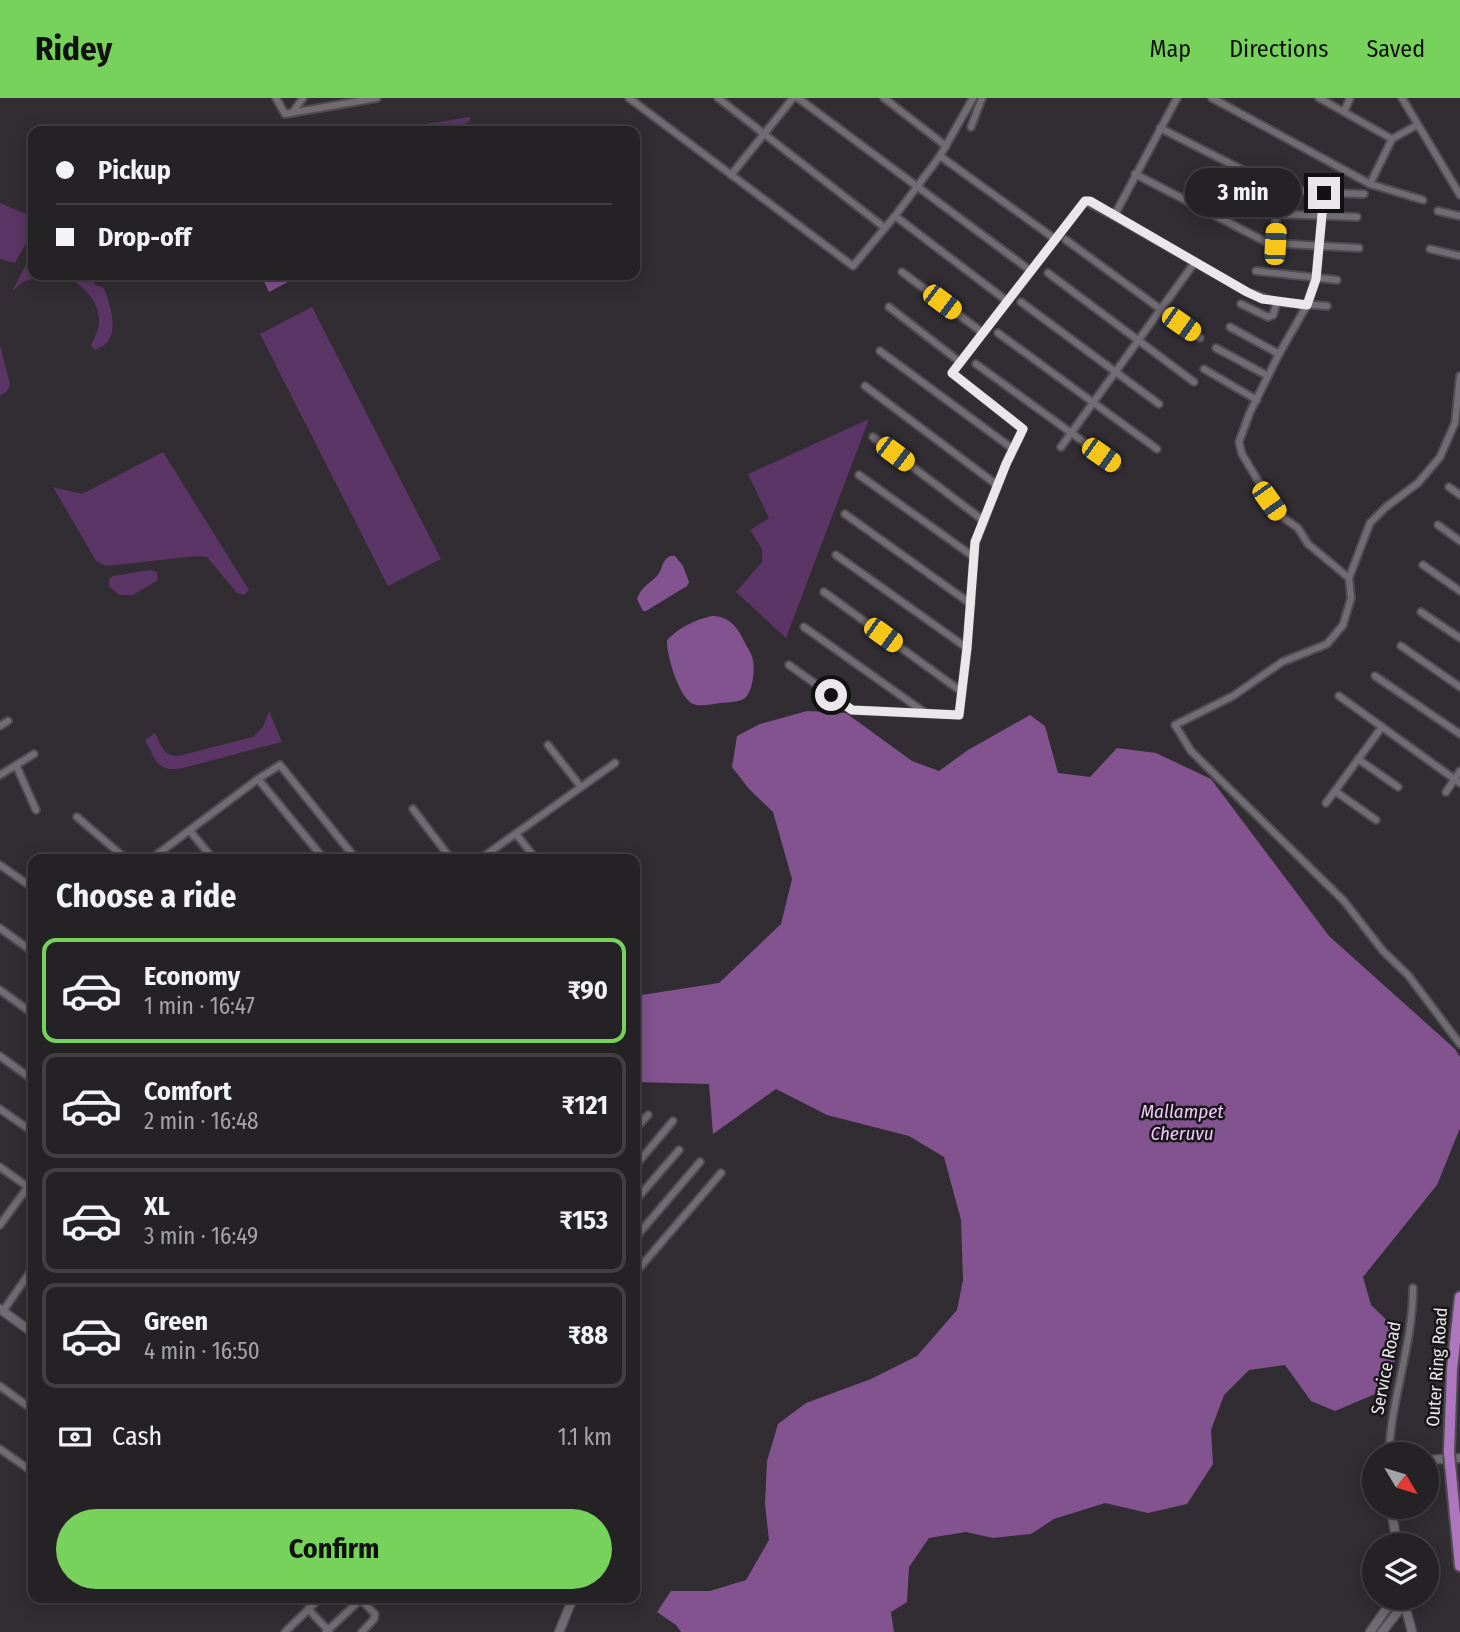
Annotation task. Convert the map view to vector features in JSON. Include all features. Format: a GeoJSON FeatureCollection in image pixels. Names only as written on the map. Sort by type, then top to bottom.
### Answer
{"type":"FeatureCollection","features":[{"type":"Feature","properties":{"kind":"highway","name":"Outer Ring Road"},"geometry":{"type":"LineString","coordinates":[[1460,1297],[1451,1369],[1449,1452],[1460,1566]]}},
{"type":"Feature","properties":{"kind":"main road"},"geometry":{"type":"LineString","coordinates":[[1,1310],[28,1329]]}},
{"type":"Feature","properties":{"kind":"main road"},"geometry":{"type":"LineString","coordinates":[[1439,1459],[1460,1458]]}},
{"type":"Feature","properties":{"kind":"main road"},"geometry":{"type":"LineString","coordinates":[[559,1632],[571,1603]]}},
{"type":"Feature","properties":{"kind":"main road"},"geometry":{"type":"LineString","coordinates":[[1370,1632],[1386,1610]]}},
{"type":"Feature","properties":{"kind":"main road"},"geometry":{"type":"LineString","coordinates":[[1382,1632],[1398,1610]]}},
{"type":"Feature","properties":{"kind":"main road"},"geometry":{"type":"LineString","coordinates":[[1406,1610],[1412,1632]]}},
{"type":"Feature","properties":{"kind":"street"},"geometry":{"type":"LineString","coordinates":[[276,98],[284,113],[377,98]]}},
{"type":"Feature","properties":{"kind":"street"},"geometry":{"type":"LineString","coordinates":[[293,112],[303,98]]}},
{"type":"Feature","properties":{"kind":"street"},"geometry":{"type":"LineString","coordinates":[[629,98],[853,266],[940,156],[971,101],[964,98]]}},
{"type":"Feature","properties":{"kind":"street"},"geometry":{"type":"LineString","coordinates":[[718,98],[885,228]]}},
{"type":"Feature","properties":{"kind":"street"},"geometry":{"type":"LineString","coordinates":[[731,175],[793,98]]}},
{"type":"Feature","properties":{"kind":"street"},"geometry":{"type":"LineString","coordinates":[[798,98],[1031,271]]}},
{"type":"Feature","properties":{"kind":"street"},"geometry":{"type":"LineString","coordinates":[[884,98],[946,146]]}},
{"type":"Feature","properties":{"kind":"street"},"geometry":{"type":"LineString","coordinates":[[971,127],[982,98]]}},
{"type":"Feature","properties":{"kind":"street"},"geometry":{"type":"LineString","coordinates":[[1114,216],[1177,98]]}},
{"type":"Feature","properties":{"kind":"street"},"geometry":{"type":"LineString","coordinates":[[1212,98],[1370,184],[1423,200]]}},
{"type":"Feature","properties":{"kind":"street"},"geometry":{"type":"LineString","coordinates":[[1319,98],[1392,139]]}},
{"type":"Feature","properties":{"kind":"street"},"geometry":{"type":"LineString","coordinates":[[1344,112],[1350,98]]}},
{"type":"Feature","properties":{"kind":"street"},"geometry":{"type":"LineString","coordinates":[[1402,98],[1460,195]]}},
{"type":"Feature","properties":{"kind":"street"},"geometry":{"type":"LineString","coordinates":[[1370,184],[1392,139],[1417,125]]}},
{"type":"Feature","properties":{"kind":"street"},"geometry":{"type":"LineString","coordinates":[[1160,128],[1272,186],[1324,193],[1364,194]]}},
{"type":"Feature","properties":{"kind":"street"},"geometry":{"type":"LineString","coordinates":[[940,156],[1055,239]]}},
{"type":"Feature","properties":{"kind":"street"},"geometry":{"type":"LineString","coordinates":[[1135,174],[1259,239],[1275,244],[1359,248]]}},
{"type":"Feature","properties":{"kind":"street"},"geometry":{"type":"LineString","coordinates":[[1324,193],[1316,279],[1307,305],[1268,376],[1239,442],[1242,454],[1278,514],[1298,528],[1308,544],[1349,578]]}},
{"type":"Feature","properties":{"kind":"street"},"geometry":{"type":"LineString","coordinates":[[789,665],[852,710],[959,715],[975,542],[1023,429],[952,373],[1085,201],[1247,292],[1277,302],[1327,306]]}},
{"type":"Feature","properties":{"kind":"street"},"geometry":{"type":"LineString","coordinates":[[1438,211],[1460,216]]}},
{"type":"Feature","properties":{"kind":"street"},"geometry":{"type":"LineString","coordinates":[[1275,244],[1277,215],[1356,217]]}},
{"type":"Feature","properties":{"kind":"street"},"geometry":{"type":"LineString","coordinates":[[895,216],[1007,301]]}},
{"type":"Feature","properties":{"kind":"street"},"geometry":{"type":"LineString","coordinates":[[1066,240],[1200,338]]}},
{"type":"Feature","properties":{"kind":"street"},"geometry":{"type":"LineString","coordinates":[[1430,249],[1460,256]]}},
{"type":"Feature","properties":{"kind":"street"},"geometry":{"type":"LineString","coordinates":[[1061,447],[1195,262]]}},
{"type":"Feature","properties":{"kind":"street"},"geometry":{"type":"LineString","coordinates":[[1256,271],[1337,280]]}},
{"type":"Feature","properties":{"kind":"street"},"geometry":{"type":"LineString","coordinates":[[902,272],[983,333]]}},
{"type":"Feature","properties":{"kind":"street"},"geometry":{"type":"LineString","coordinates":[[1048,273],[1194,382]]}},
{"type":"Feature","properties":{"kind":"street"},"geometry":{"type":"LineString","coordinates":[[1021,302],[1159,404]]}},
{"type":"Feature","properties":{"kind":"street"},"geometry":{"type":"LineString","coordinates":[[1241,304],[1268,317],[1273,315],[1277,302]]}},
{"type":"Feature","properties":{"kind":"street"},"geometry":{"type":"LineString","coordinates":[[889,307],[960,362]]}},
{"type":"Feature","properties":{"kind":"street"},"geometry":{"type":"LineString","coordinates":[[1230,327],[1279,354]]}},
{"type":"Feature","properties":{"kind":"street"},"geometry":{"type":"LineString","coordinates":[[998,333],[1157,449]]}},
{"type":"Feature","properties":{"kind":"street"},"geometry":{"type":"LineString","coordinates":[[1216,348],[1268,376]]}},
{"type":"Feature","properties":{"kind":"street"},"geometry":{"type":"LineString","coordinates":[[880,351],[1013,449]]}},
{"type":"Feature","properties":{"kind":"street"},"geometry":{"type":"LineString","coordinates":[[976,364],[1117,466]]}},
{"type":"Feature","properties":{"kind":"street"},"geometry":{"type":"LineString","coordinates":[[1204,369],[1257,400]]}},
{"type":"Feature","properties":{"kind":"street"},"geometry":{"type":"LineString","coordinates":[[1460,376],[1455,423],[1440,457],[1418,483],[1370,523],[1349,578],[1352,598],[1343,625],[1326,644],[1282,662],[1233,696],[1175,725],[1191,751],[1344,901],[1383,951],[1408,975],[1460,1044]]}},
{"type":"Feature","properties":{"kind":"street"},"geometry":{"type":"LineString","coordinates":[[865,386],[998,485]]}},
{"type":"Feature","properties":{"kind":"street"},"geometry":{"type":"LineString","coordinates":[[873,437],[984,521]]}},
{"type":"Feature","properties":{"kind":"street"},"geometry":{"type":"LineString","coordinates":[[859,475],[974,557]]}},
{"type":"Feature","properties":{"kind":"street"},"geometry":{"type":"LineString","coordinates":[[1449,487],[1460,495]]}},
{"type":"Feature","properties":{"kind":"street"},"geometry":{"type":"LineString","coordinates":[[845,514],[971,604]]}},
{"type":"Feature","properties":{"kind":"street"},"geometry":{"type":"LineString","coordinates":[[1438,525],[1460,541]]}},
{"type":"Feature","properties":{"kind":"street"},"geometry":{"type":"LineString","coordinates":[[836,555],[967,648]]}},
{"type":"Feature","properties":{"kind":"street"},"geometry":{"type":"LineString","coordinates":[[1423,565],[1460,591]]}},
{"type":"Feature","properties":{"kind":"street"},"geometry":{"type":"LineString","coordinates":[[824,592],[962,692]]}},
{"type":"Feature","properties":{"kind":"street"},"geometry":{"type":"LineString","coordinates":[[1421,612],[1460,638]]}},
{"type":"Feature","properties":{"kind":"street"},"geometry":{"type":"LineString","coordinates":[[804,627],[925,713]]}},
{"type":"Feature","properties":{"kind":"street"},"geometry":{"type":"LineString","coordinates":[[1401,646],[1460,687]]}},
{"type":"Feature","properties":{"kind":"street"},"geometry":{"type":"LineString","coordinates":[[1375,676],[1460,734]]}},
{"type":"Feature","properties":{"kind":"street"},"geometry":{"type":"LineString","coordinates":[[1339,696],[1457,781]]}},
{"type":"Feature","properties":{"kind":"street"},"geometry":{"type":"LineString","coordinates":[[0,726],[8,721]]}},
{"type":"Feature","properties":{"kind":"street"},"geometry":{"type":"LineString","coordinates":[[1326,803],[1382,727]]}},
{"type":"Feature","properties":{"kind":"street"},"geometry":{"type":"LineString","coordinates":[[548,745],[581,787]]}},
{"type":"Feature","properties":{"kind":"street"},"geometry":{"type":"LineString","coordinates":[[0,775],[34,754]]}},
{"type":"Feature","properties":{"kind":"street"},"geometry":{"type":"LineString","coordinates":[[1358,759],[1398,787]]}},
{"type":"Feature","properties":{"kind":"street"},"geometry":{"type":"LineString","coordinates":[[487,854],[615,764]]}},
{"type":"Feature","properties":{"kind":"street"},"geometry":{"type":"LineString","coordinates":[[16,765],[36,810]]}},
{"type":"Feature","properties":{"kind":"street"},"geometry":{"type":"LineString","coordinates":[[161,854],[258,779],[275,767],[283,766],[352,854]]}},
{"type":"Feature","properties":{"kind":"street"},"geometry":{"type":"LineString","coordinates":[[1446,792],[1457,781],[1460,771]]}},
{"type":"Feature","properties":{"kind":"street"},"geometry":{"type":"LineString","coordinates":[[258,779],[320,854]]}},
{"type":"Feature","properties":{"kind":"street"},"geometry":{"type":"LineString","coordinates":[[1335,791],[1376,820]]}},
{"type":"Feature","properties":{"kind":"street"},"geometry":{"type":"LineString","coordinates":[[413,809],[447,854]]}},
{"type":"Feature","properties":{"kind":"street"},"geometry":{"type":"LineString","coordinates":[[77,817],[120,854]]}},
{"type":"Feature","properties":{"kind":"street"},"geometry":{"type":"LineString","coordinates":[[190,831],[206,854]]}},
{"type":"Feature","properties":{"kind":"street"},"geometry":{"type":"LineString","coordinates":[[516,834],[532,854]]}},
{"type":"Feature","properties":{"kind":"street"},"geometry":{"type":"LineString","coordinates":[[0,865],[28,885]]}},
{"type":"Feature","properties":{"kind":"street"},"geometry":{"type":"LineString","coordinates":[[0,928],[28,948]]}},
{"type":"Feature","properties":{"kind":"street"},"geometry":{"type":"LineString","coordinates":[[0,990],[28,1010]]}},
{"type":"Feature","properties":{"kind":"street"},"geometry":{"type":"LineString","coordinates":[[0,1056],[28,1076]]}},
{"type":"Feature","properties":{"kind":"street"},"geometry":{"type":"LineString","coordinates":[[0,1109],[28,1129]]}},
{"type":"Feature","properties":{"kind":"street"},"geometry":{"type":"LineString","coordinates":[[640,1124],[648,1115]]}},
{"type":"Feature","properties":{"kind":"street"},"geometry":{"type":"LineString","coordinates":[[640,1160],[673,1121]]}},
{"type":"Feature","properties":{"kind":"street"},"geometry":{"type":"LineString","coordinates":[[640,1195],[679,1150]]}},
{"type":"Feature","properties":{"kind":"street"},"geometry":{"type":"LineString","coordinates":[[640,1232],[700,1163]]}},
{"type":"Feature","properties":{"kind":"street"},"geometry":{"type":"LineString","coordinates":[[0,1167],[28,1187],[0,1225]]}},
{"type":"Feature","properties":{"kind":"street"},"geometry":{"type":"LineString","coordinates":[[640,1266],[721,1173]]}},
{"type":"Feature","properties":{"kind":"street"},"geometry":{"type":"LineString","coordinates":[[1,1310],[28,1275]]}},
{"type":"Feature","properties":{"kind":"street","name":"Service Road"},"geometry":{"type":"LineString","coordinates":[[1390,1442],[1397,1390],[1413,1311],[1413,1288]]}},
{"type":"Feature","properties":{"kind":"street"},"geometry":{"type":"LineString","coordinates":[[0,1386],[28,1406]]}},
{"type":"Feature","properties":{"kind":"street"},"geometry":{"type":"LineString","coordinates":[[0,1449],[27,1468]]}},
{"type":"Feature","properties":{"kind":"street"},"geometry":{"type":"LineString","coordinates":[[285,1632],[315,1603]]}},
{"type":"Feature","properties":{"kind":"street"},"geometry":{"type":"LineString","coordinates":[[308,1609],[329,1631],[355,1603]]}},
{"type":"Feature","properties":{"kind":"street"},"geometry":{"type":"LineString","coordinates":[[362,1632],[376,1614],[365,1603]]}},
{"type":"Feature","properties":{"kind":"shaded area"},"geometry":{"type":"Polygon","coordinates":[[[470,117],[469,122],[459,126],[413,126],[470,117]]]}},
{"type":"Feature","properties":{"kind":"shaded area"},"geometry":{"type":"Polygon","coordinates":[[[0,203],[28,215],[28,240],[15,263],[0,259],[0,203]]]}},
{"type":"Feature","properties":{"kind":"shaded area"},"geometry":{"type":"Polygon","coordinates":[[[28,261],[29,280],[12,291],[28,261]]]}},
{"type":"Feature","properties":{"kind":"shaded area"},"geometry":{"type":"Polygon","coordinates":[[[72,280],[93,280],[94,284],[104,288],[112,314],[112,332],[109,339],[104,346],[95,350],[91,346],[98,330],[98,311],[91,297],[72,280]]]}},
{"type":"Feature","properties":{"kind":"shaded area"},"geometry":{"type":"Polygon","coordinates":[[[312,307],[441,559],[388,586],[260,334],[312,307]]]}},
{"type":"Feature","properties":{"kind":"shaded area"},"geometry":{"type":"Polygon","coordinates":[[[0,345],[10,384],[8,390],[0,396],[0,345]]]}},
{"type":"Feature","properties":{"kind":"shaded area"},"geometry":{"type":"Polygon","coordinates":[[[869,419],[786,638],[736,592],[762,562],[762,549],[750,530],[769,518],[748,474],[869,419]]]}},
{"type":"Feature","properties":{"kind":"shaded area"},"geometry":{"type":"Polygon","coordinates":[[[163,452],[249,590],[244,595],[237,593],[207,557],[106,566],[96,561],[53,487],[82,494],[163,452]]]}},
{"type":"Feature","properties":{"kind":"shaded area"},"geometry":{"type":"Polygon","coordinates":[[[150,570],[157,572],[158,580],[133,595],[119,595],[109,586],[109,579],[113,576],[150,570]]]}},
{"type":"Feature","properties":{"kind":"shaded area"},"geometry":{"type":"Polygon","coordinates":[[[269,711],[282,742],[183,768],[162,767],[145,740],[155,733],[166,752],[178,756],[253,737],[263,727],[269,711]]]}},
{"type":"Feature","properties":{"kind":"water"},"geometry":{"type":"Polygon","coordinates":[[[263,280],[287,280],[288,282],[269,292],[263,280]]]}},
{"type":"Feature","properties":{"kind":"water"},"geometry":{"type":"Polygon","coordinates":[[[670,556],[675,556],[683,566],[689,582],[687,586],[643,611],[637,599],[670,556]]]}},
{"type":"Feature","properties":{"kind":"water"},"geometry":{"type":"Polygon","coordinates":[[[712,616],[727,620],[738,631],[752,658],[753,679],[748,694],[740,700],[696,705],[688,700],[678,685],[667,640],[688,625],[712,616]]]}},
{"type":"Feature","properties":{"kind":"water","name":"Mallampet Cheruvu"},"geometry":{"type":"Polygon","coordinates":[[[807,711],[846,713],[912,761],[939,771],[968,750],[1030,715],[1045,726],[1058,773],[1090,777],[1117,748],[1156,753],[1211,779],[1329,936],[1455,1049],[1460,1057],[1460,1128],[1437,1185],[1363,1277],[1371,1305],[1394,1327],[1396,1358],[1380,1392],[1335,1411],[1311,1401],[1285,1365],[1249,1370],[1224,1395],[1211,1430],[1213,1464],[1187,1504],[1148,1513],[1105,1503],[1054,1519],[1031,1534],[993,1538],[966,1532],[929,1538],[909,1567],[907,1602],[891,1612],[894,1632],[681,1632],[676,1625],[657,1612],[671,1591],[710,1591],[746,1580],[769,1540],[765,1504],[767,1461],[778,1424],[806,1403],[871,1379],[917,1356],[957,1310],[963,1280],[961,1220],[944,1157],[909,1136],[827,1115],[776,1089],[713,1134],[709,1084],[640,1082],[640,995],[719,983],[781,924],[792,879],[773,812],[749,789],[732,767],[737,736],[760,724],[807,711]]]}},
{"type":"Feature","properties":{"kind":"route"},"geometry":{"type":"LineString","coordinates":[[831,695],[852,710],[959,715],[975,542],[1023,429],[952,373],[1085,201],[1090,201],[1247,292],[1262,299],[1307,305],[1316,279],[1324,193]]}}]}
